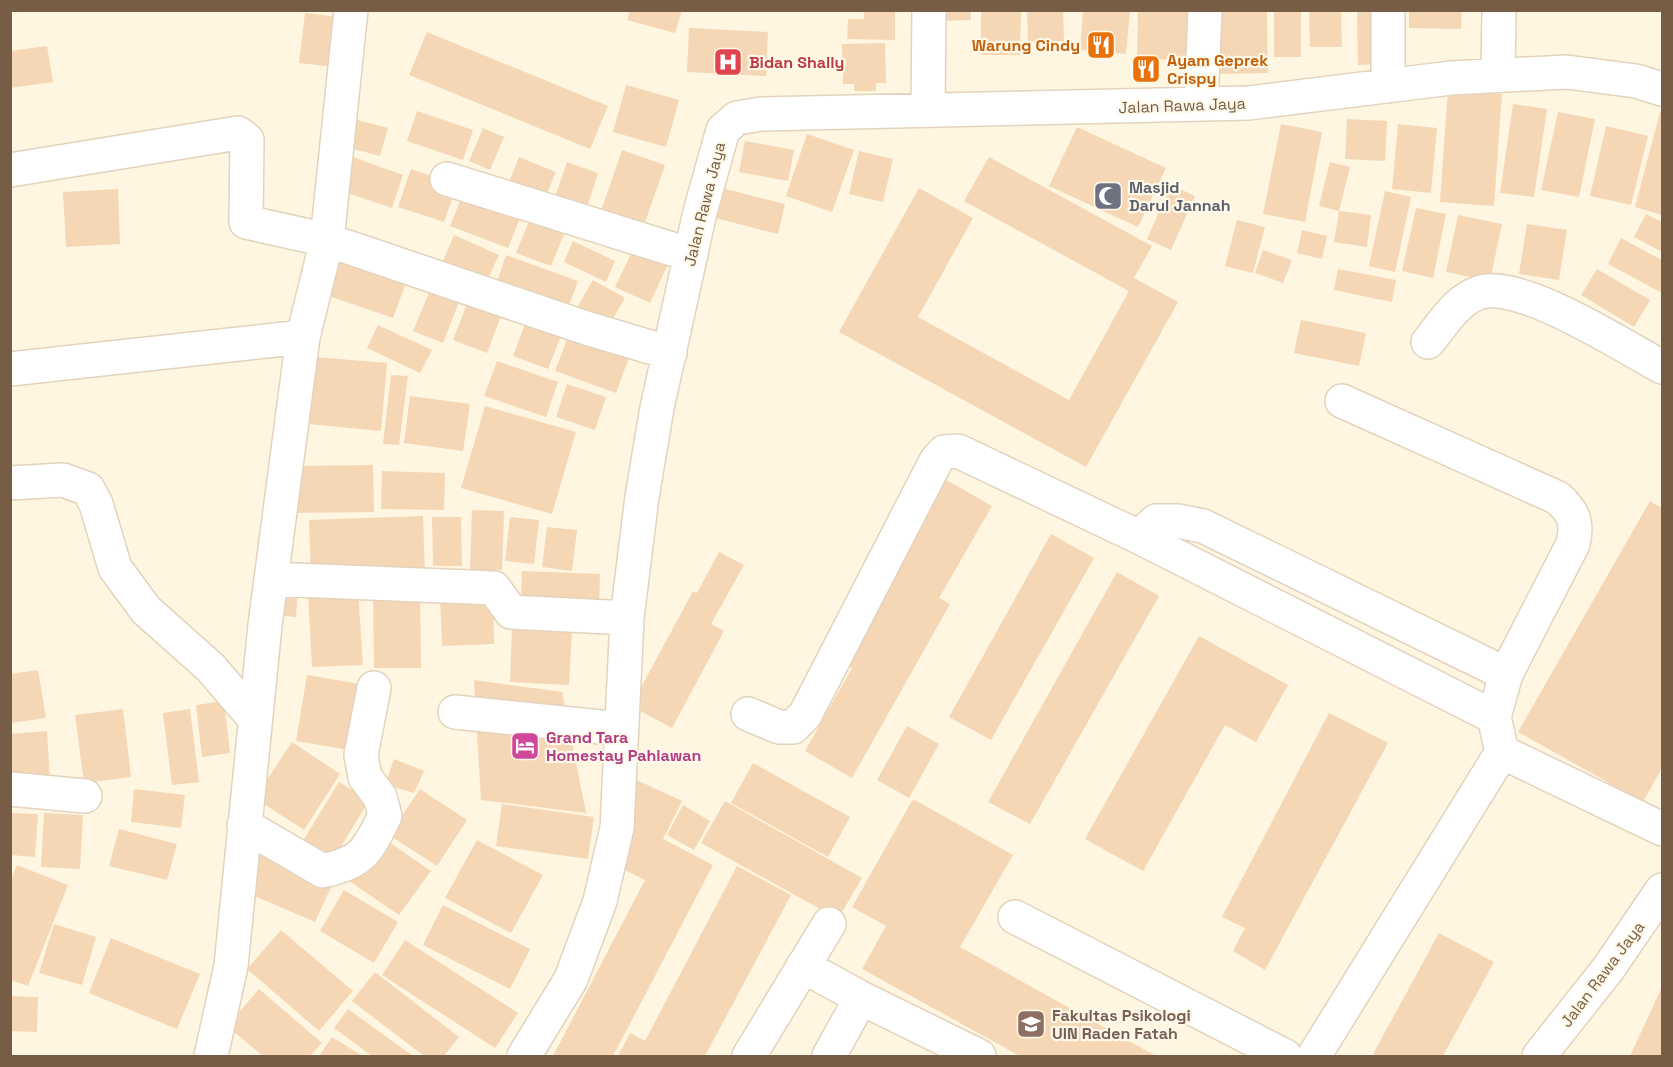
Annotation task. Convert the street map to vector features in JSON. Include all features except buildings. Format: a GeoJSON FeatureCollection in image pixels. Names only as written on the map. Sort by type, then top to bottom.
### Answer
{"type":"FeatureCollection","features":[{"type":"Feature","properties":{"kind":"street"},"geometry":{"type":"LineString","coordinates":[[211,1056],[231,966],[255,719],[272,579],[303,337],[327,240],[351,10]]}},
{"type":"Feature","properties":{"kind":"street"},"geometry":{"type":"LineString","coordinates":[[928,108],[929,10]]}},
{"type":"Feature","properties":{"kind":"street"},"geometry":{"type":"LineString","coordinates":[[1201,104],[1205,10]]}},
{"type":"Feature","properties":{"kind":"street"},"geometry":{"type":"LineString","coordinates":[[1388,10],[1388,86]]}},
{"type":"Feature","properties":{"kind":"street"},"geometry":{"type":"LineString","coordinates":[[1498,75],[1499,10]]}},
{"type":"Feature","properties":{"kind":"street","name":"Jalan Rawa Jaya"},"geometry":{"type":"LineString","coordinates":[[524,1056],[571,979],[600,901],[617,828],[627,618],[642,497],[691,255],[723,130],[737,118],[761,114],[928,108],[1249,103],[1498,75],[1566,72],[1636,81],[1662,89]]}},
{"type":"Feature","properties":{"kind":"street"},"geometry":{"type":"LineString","coordinates":[[10,170],[238,133],[247,140],[246,222],[327,240],[586,328],[670,353]]}},
{"type":"Feature","properties":{"kind":"street"},"geometry":{"type":"LineString","coordinates":[[447,179],[691,255]]}},
{"type":"Feature","properties":{"kind":"street"},"geometry":{"type":"LineString","coordinates":[[1428,342],[1458,304],[1481,292],[1505,291],[1552,308],[1662,367]]}},
{"type":"Feature","properties":{"kind":"street"},"geometry":{"type":"LineString","coordinates":[[10,369],[303,337]]}},
{"type":"Feature","properties":{"kind":"street"},"geometry":{"type":"LineString","coordinates":[[1314,1056],[1502,752],[1494,717],[1506,674],[1573,544],[1577,526],[1572,512],[1558,498],[1342,400]]}},
{"type":"Feature","properties":{"kind":"street"},"geometry":{"type":"LineString","coordinates":[[748,714],[779,727],[793,727],[805,716],[936,461],[944,452],[958,451],[1139,537],[1494,717]]}},
{"type":"Feature","properties":{"kind":"street"},"geometry":{"type":"LineString","coordinates":[[10,483],[63,480],[88,489],[96,504],[114,568],[146,610],[210,667],[255,719]]}},
{"type":"Feature","properties":{"kind":"street"},"geometry":{"type":"LineString","coordinates":[[1139,537],[1156,521],[1178,521],[1203,526],[1506,674]]}},
{"type":"Feature","properties":{"kind":"street"},"geometry":{"type":"LineString","coordinates":[[272,579],[494,588],[511,612],[627,618]]}},
{"type":"Feature","properties":{"kind":"street"},"geometry":{"type":"LineString","coordinates":[[244,825],[323,871],[346,866],[366,852],[385,816],[380,797],[365,777],[361,755],[374,688]]}},
{"type":"Feature","properties":{"kind":"street"},"geometry":{"type":"LineString","coordinates":[[455,712],[620,729]]}},
{"type":"Feature","properties":{"kind":"street"},"geometry":{"type":"LineString","coordinates":[[1502,752],[1662,829]]}},
{"type":"Feature","properties":{"kind":"street"},"geometry":{"type":"LineString","coordinates":[[10,789],[85,796]]}},
{"type":"Feature","properties":{"kind":"street","name":"Jalan Rawa Jaya"},"geometry":{"type":"LineString","coordinates":[[1539,1056],[1608,969],[1662,890]]}},
{"type":"Feature","properties":{"kind":"street"},"geometry":{"type":"LineString","coordinates":[[1015,916],[1285,1056]]}},
{"type":"Feature","properties":{"kind":"street"},"geometry":{"type":"LineString","coordinates":[[749,1056],[829,924]]}},
{"type":"Feature","properties":{"kind":"street"},"geometry":{"type":"LineString","coordinates":[[803,966],[861,998],[979,1056]]}},
{"type":"Feature","properties":{"kind":"street"},"geometry":{"type":"LineString","coordinates":[[829,1056],[861,998]]}},
{"type":"Feature","properties":{"kind":"place","name":"Warung Cindy"},"geometry":{"type":"Point","coordinates":[1101,45]}},
{"type":"Feature","properties":{"kind":"place","name":"Bidan Shally"},"geometry":{"type":"Point","coordinates":[728,62]}},
{"type":"Feature","properties":{"kind":"place","name":"Ayam Geprek Crispy"},"geometry":{"type":"Point","coordinates":[1146,69]}},
{"type":"Feature","properties":{"kind":"place","name":"Masjid Darul Jannah"},"geometry":{"type":"Point","coordinates":[1108,196]}},
{"type":"Feature","properties":{"kind":"place","name":"Grand Tara Homestay Pahlawan"},"geometry":{"type":"Point","coordinates":[525,746]}},
{"type":"Feature","properties":{"kind":"place","name":"Fakultas Psikologi UIN Raden Fatah"},"geometry":{"type":"Point","coordinates":[1031,1024]}}]}
